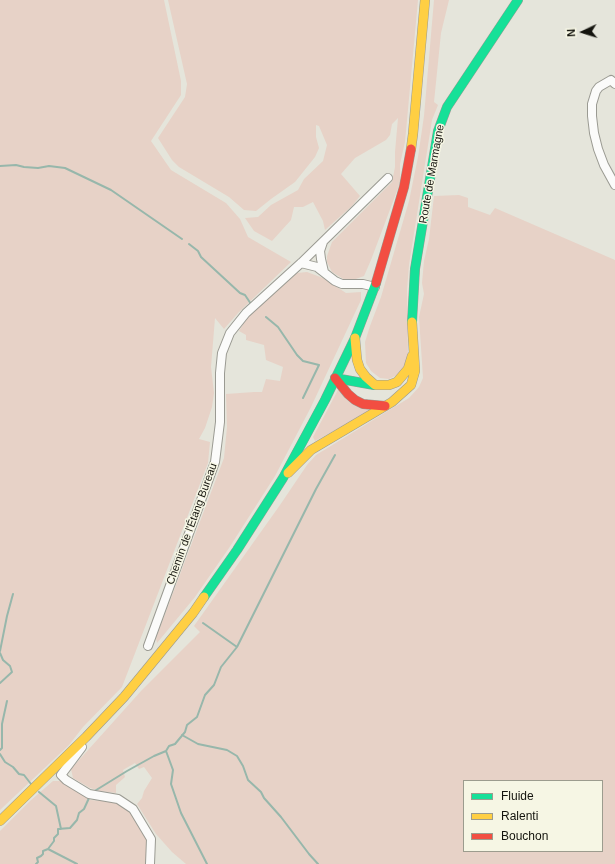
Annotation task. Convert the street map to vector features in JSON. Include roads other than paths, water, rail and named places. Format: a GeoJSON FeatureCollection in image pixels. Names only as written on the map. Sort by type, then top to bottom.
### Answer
{"type":"FeatureCollection","features":[{"type":"Feature","properties":{"kind":"main road"},"geometry":{"type":"LineString","coordinates":[[0,821],[86,737],[124,697],[193,613],[237,550],[283,478],[325,400],[355,338],[375,287],[404,187],[413,134],[425,0]]}},
{"type":"Feature","properties":{"kind":"main road","name":"Route de Marmagne"},"geometry":{"type":"LineString","coordinates":[[283,478],[311,450],[385,406],[402,394],[411,385],[415,371],[412,318],[415,269],[438,131],[447,107],[518,0]]}},
{"type":"Feature","properties":{"kind":"main road"},"geometry":{"type":"LineString","coordinates":[[355,338],[357,360],[360,369],[375,385]]}},
{"type":"Feature","properties":{"kind":"main road","name":"Route de Marmagne"},"geometry":{"type":"LineString","coordinates":[[335,378],[375,385],[389,385],[397,382],[408,369],[414,346]]}},
{"type":"Feature","properties":{"kind":"main road"},"geometry":{"type":"LineString","coordinates":[[335,378],[355,400],[363,404],[385,406]]}},
{"type":"Feature","properties":{"kind":"street"},"geometry":{"type":"LineString","coordinates":[[615,84],[611,80],[605,83],[596,91],[592,104],[594,133],[598,149],[604,165],[615,185]]}},
{"type":"Feature","properties":{"kind":"street","name":"Chemin de l'Étang Bureau"},"geometry":{"type":"LineString","coordinates":[[148,646],[215,462],[220,422],[220,373],[222,353],[230,333],[246,313],[301,263],[388,178]]}},
{"type":"Feature","properties":{"kind":"street"},"geometry":{"type":"LineString","coordinates":[[323,241],[320,251],[324,272]]}},
{"type":"Feature","properties":{"kind":"street"},"geometry":{"type":"LineString","coordinates":[[301,263],[317,267],[335,281],[342,284],[363,284],[375,287]]}},
{"type":"Feature","properties":{"kind":"street"},"geometry":{"type":"LineString","coordinates":[[45,777],[49,779],[61,774],[86,742],[86,737]]}},
{"type":"Feature","properties":{"kind":"street"},"geometry":{"type":"LineString","coordinates":[[61,774],[66,780],[88,794],[118,799],[132,809],[151,839],[150,864]]}},
{"type":"Feature","properties":{"kind":"waterway"},"geometry":{"type":"LineString","coordinates":[[0,166],[16,165],[38,168],[49,166],[65,168],[111,190],[182,239]]}},
{"type":"Feature","properties":{"kind":"waterway"},"geometry":{"type":"LineString","coordinates":[[189,244],[240,293],[245,295],[251,304]]}},
{"type":"Feature","properties":{"kind":"waterway"},"geometry":{"type":"LineString","coordinates":[[266,317],[278,327],[297,355],[303,361],[319,365],[303,398]]}},
{"type":"Feature","properties":{"kind":"waterway"},"geometry":{"type":"LineString","coordinates":[[93,792],[127,771],[166,751],[169,746],[175,744],[185,732],[187,725],[197,717],[205,695],[214,685],[221,667],[237,647],[316,489],[335,455]]}},
{"type":"Feature","properties":{"kind":"waterway"},"geometry":{"type":"LineString","coordinates":[[0,651],[13,594]]}},
{"type":"Feature","properties":{"kind":"waterway"},"geometry":{"type":"LineString","coordinates":[[203,623],[237,647]]}},
{"type":"Feature","properties":{"kind":"waterway"},"geometry":{"type":"LineString","coordinates":[[0,653],[3,660],[10,666],[12,672],[0,683]]}},
{"type":"Feature","properties":{"kind":"waterway"},"geometry":{"type":"LineString","coordinates":[[0,750],[2,748],[2,724],[7,701]]}},
{"type":"Feature","properties":{"kind":"waterway"},"geometry":{"type":"LineString","coordinates":[[182,735],[198,744],[227,750],[237,756],[243,766],[248,780],[261,792],[264,798],[318,864]]}},
{"type":"Feature","properties":{"kind":"waterway"},"geometry":{"type":"LineString","coordinates":[[166,751],[173,770],[171,784],[181,813],[207,864]]}},
{"type":"Feature","properties":{"kind":"waterway"},"geometry":{"type":"LineString","coordinates":[[0,754],[5,762],[13,767],[19,774],[24,775],[31,784]]}},
{"type":"Feature","properties":{"kind":"waterway"},"geometry":{"type":"LineString","coordinates":[[39,792],[56,806],[61,829]]}},
{"type":"Feature","properties":{"kind":"waterway"},"geometry":{"type":"LineString","coordinates":[[36,864],[38,862],[37,858],[41,856],[43,851],[48,849],[54,841],[54,838],[58,834],[58,829],[70,828],[77,820],[79,813],[84,809],[89,798]]}},
{"type":"Feature","properties":{"kind":"waterway"},"geometry":{"type":"LineString","coordinates":[[48,849],[77,864]]}}]}
